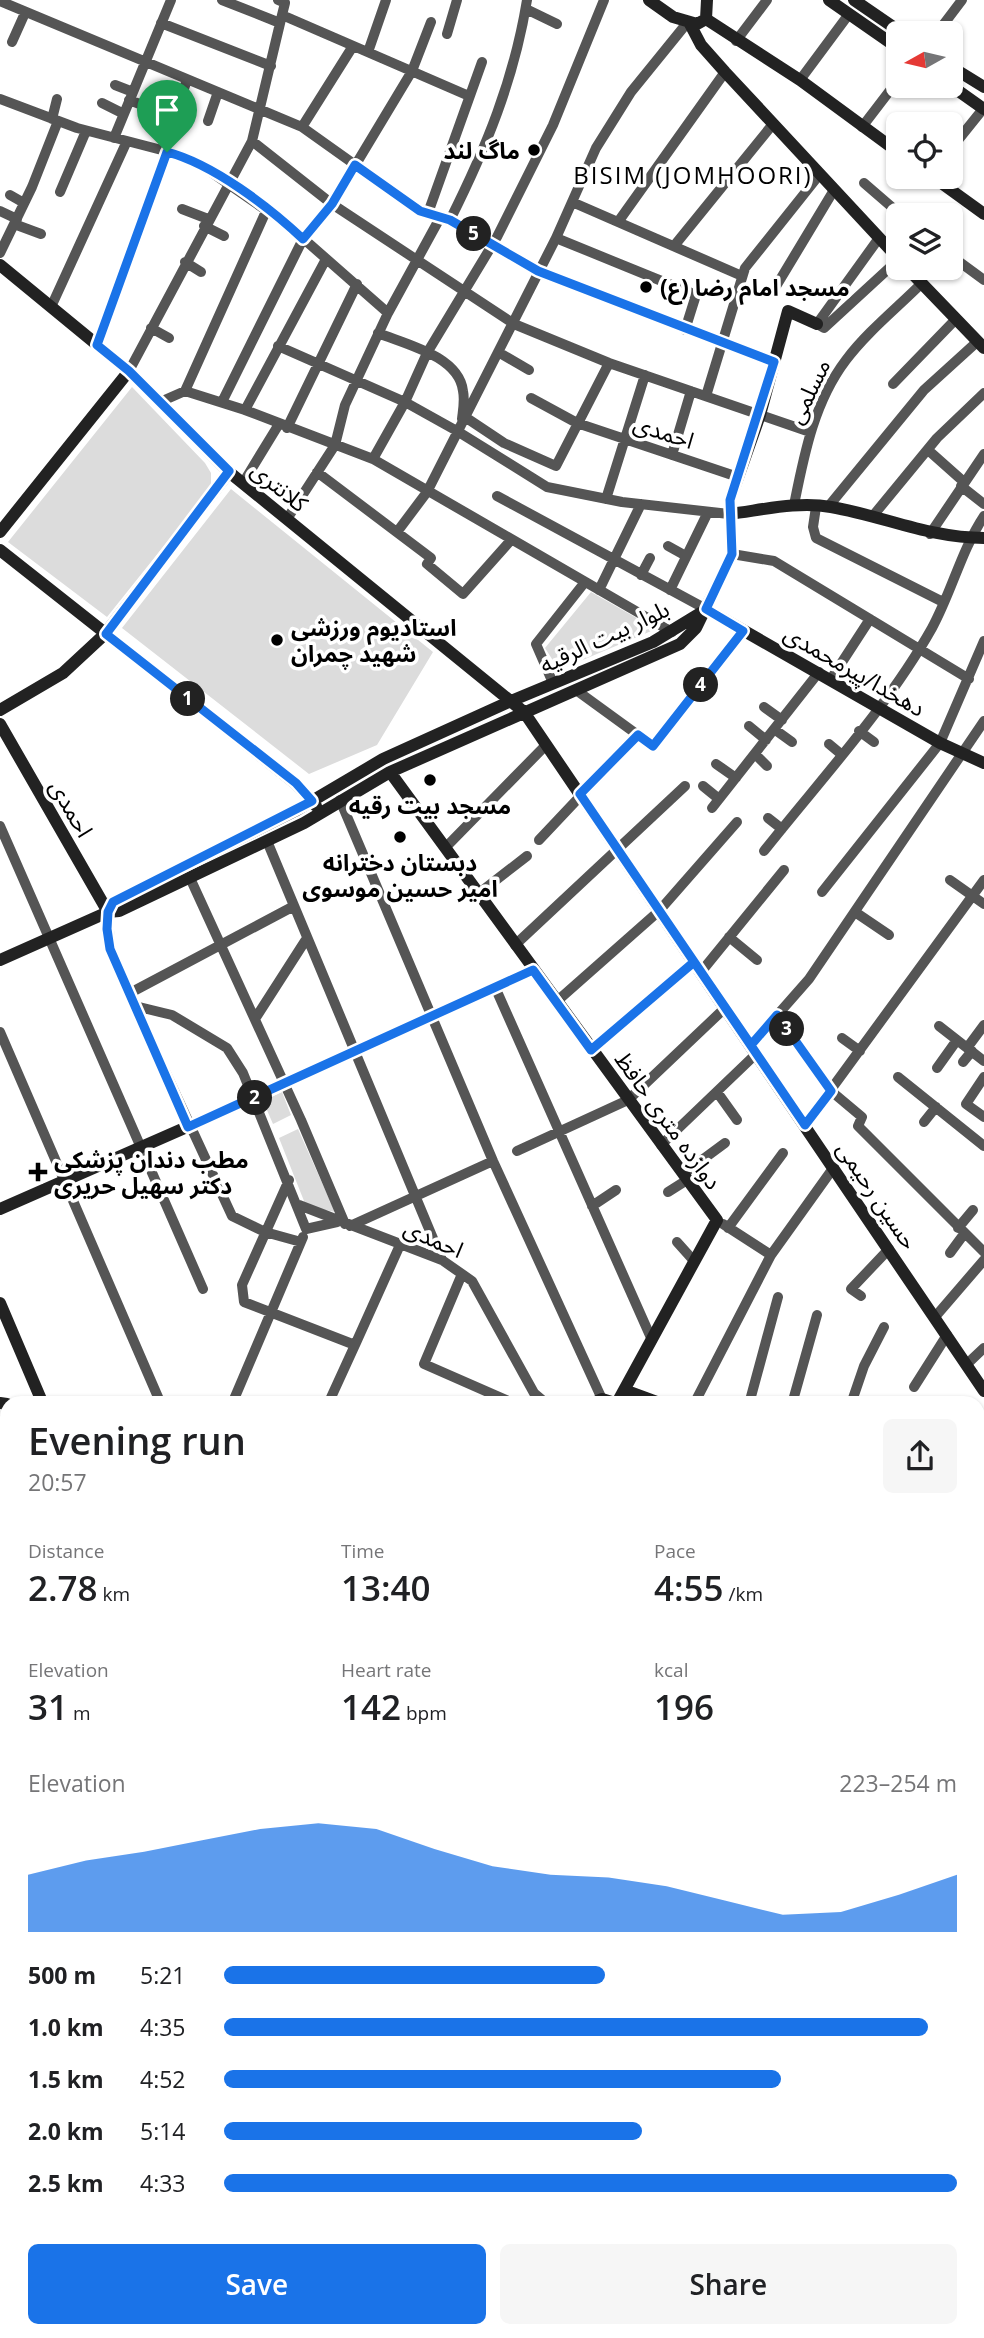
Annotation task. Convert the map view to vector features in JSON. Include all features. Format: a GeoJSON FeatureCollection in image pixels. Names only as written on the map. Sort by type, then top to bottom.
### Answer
{"type":"FeatureCollection","features":[{"type":"Feature","properties":{"kind":"street"},"geometry":{"type":"LineString","coordinates":[[222,0],[369,52],[469,96]]}},
{"type":"Feature","properties":{"kind":"street"},"geometry":{"type":"LineString","coordinates":[[0,532],[129,371],[227,182],[252,141],[285,3],[278,0]]}},
{"type":"Feature","properties":{"kind":"street"},"geometry":{"type":"LineString","coordinates":[[369,52],[386,0]]}},
{"type":"Feature","properties":{"kind":"street"},"geometry":{"type":"LineString","coordinates":[[447,34],[457,0]]}},
{"type":"Feature","properties":{"kind":"street"},"geometry":{"type":"LineString","coordinates":[[373,459],[405,402],[427,353],[492,245],[553,125],[604,0]]}},
{"type":"Feature","properties":{"kind":"street"},"geometry":{"type":"LineString","coordinates":[[649,0],[688,23],[701,45],[725,72],[886,246]]}},
{"type":"Feature","properties":{"kind":"street"},"geometry":{"type":"LineString","coordinates":[[706,19],[707,0]]}},
{"type":"Feature","properties":{"kind":"street"},"geometry":{"type":"LineString","coordinates":[[736,41],[767,0]]}},
{"type":"Feature","properties":{"kind":"street"},"geometry":{"type":"LineString","coordinates":[[829,0],[886,40]]}},
{"type":"Feature","properties":{"kind":"street"},"geometry":{"type":"LineString","coordinates":[[946,21],[962,0]]}},
{"type":"Feature","properties":{"kind":"street"},"geometry":{"type":"LineString","coordinates":[[0,1],[144,64],[302,127],[420,211],[446,218],[538,271],[685,330],[774,362]]}},
{"type":"Feature","properties":{"kind":"street"},"geometry":{"type":"LineString","coordinates":[[114,138],[169,1]]}},
{"type":"Feature","properties":{"kind":"street"},"geometry":{"type":"LineString","coordinates":[[857,1],[886,22]]}},
{"type":"Feature","properties":{"kind":"street"},"geometry":{"type":"LineString","coordinates":[[287,519],[335,445],[345,405],[414,259],[446,218],[470,180],[513,72],[526,5],[556,24]]}},
{"type":"Feature","properties":{"kind":"street"},"geometry":{"type":"LineString","coordinates":[[12,42],[25,13]]}},
{"type":"Feature","properties":{"kind":"street"},"geometry":{"type":"LineString","coordinates":[[800,80],[849,14]]}},
{"type":"Feature","properties":{"kind":"street"},"geometry":{"type":"LineString","coordinates":[[397,532],[427,492],[514,324],[596,148],[631,92],[688,23],[706,19],[736,41],[800,80],[886,144]]}},
{"type":"Feature","properties":{"kind":"street"},"geometry":{"type":"LineString","coordinates":[[222,402],[303,239],[332,204],[412,71],[431,22]]}},
{"type":"Feature","properties":{"kind":"street"},"geometry":{"type":"LineString","coordinates":[[161,23],[271,66]]}},
{"type":"Feature","properties":{"kind":"street"},"geometry":{"type":"LineString","coordinates":[[302,127],[353,46]]}},
{"type":"Feature","properties":{"kind":"street"},"geometry":{"type":"LineString","coordinates":[[428,213],[482,62]]}},
{"type":"Feature","properties":{"kind":"street"},"geometry":{"type":"LineString","coordinates":[[618,222],[725,72]]}},
{"type":"Feature","properties":{"kind":"street"},"geometry":{"type":"LineString","coordinates":[[963,74],[984,87]]}},
{"type":"Feature","properties":{"kind":"street"},"geometry":{"type":"LineString","coordinates":[[175,114],[187,80]]}},
{"type":"Feature","properties":{"kind":"street"},"geometry":{"type":"LineString","coordinates":[[116,85],[145,106]]}},
{"type":"Feature","properties":{"kind":"street"},"geometry":{"type":"LineString","coordinates":[[208,121],[218,92]]}},
{"type":"Feature","properties":{"kind":"street"},"geometry":{"type":"LineString","coordinates":[[963,94],[984,109],[963,134]]}},
{"type":"Feature","properties":{"kind":"street"},"geometry":{"type":"LineString","coordinates":[[862,127],[886,96]]}},
{"type":"Feature","properties":{"kind":"street"},"geometry":{"type":"LineString","coordinates":[[0,99],[86,131],[167,152],[202,166],[267,209],[388,313]]}},
{"type":"Feature","properties":{"kind":"street"},"geometry":{"type":"LineString","coordinates":[[0,253],[24,203],[55,120],[57,99]]}},
{"type":"Feature","properties":{"kind":"street"},"geometry":{"type":"LineString","coordinates":[[102,103],[124,114]]}},
{"type":"Feature","properties":{"kind":"street"},"geometry":{"type":"LineString","coordinates":[[674,246],[773,124]]}},
{"type":"Feature","properties":{"kind":"street"},"geometry":{"type":"LineString","coordinates":[[60,192],[86,131]]}},
{"type":"Feature","properties":{"kind":"street"},"geometry":{"type":"LineString","coordinates":[[51,307],[127,141]]}},
{"type":"Feature","properties":{"kind":"street"},"geometry":{"type":"LineString","coordinates":[[252,141],[332,204],[514,324],[609,363],[810,432]]}},
{"type":"Feature","properties":{"kind":"street"},"geometry":{"type":"LineString","coordinates":[[97,345],[167,152]]}},
{"type":"Feature","properties":{"kind":"street"},"geometry":{"type":"LineString","coordinates":[[706,396],[745,268],[820,174]]}},
{"type":"Feature","properties":{"kind":"street"},"geometry":{"type":"LineString","coordinates":[[864,183],[887,203]]}},
{"type":"Feature","properties":{"kind":"street"},"geometry":{"type":"LineString","coordinates":[[950,189],[984,214]]}},
{"type":"Feature","properties":{"kind":"street"},"geometry":{"type":"LineString","coordinates":[[775,288],[834,190]]}},
{"type":"Feature","properties":{"kind":"street"},"geometry":{"type":"LineString","coordinates":[[10,195],[24,203]]}},
{"type":"Feature","properties":{"kind":"street"},"geometry":{"type":"LineString","coordinates":[[572,202],[742,276]]}},
{"type":"Feature","properties":{"kind":"street"},"geometry":{"type":"LineString","coordinates":[[181,209],[206,222],[224,236]]}},
{"type":"Feature","properties":{"kind":"street"},"geometry":{"type":"LineString","coordinates":[[185,391],[267,209]]}},
{"type":"Feature","properties":{"kind":"street"},"geometry":{"type":"LineString","coordinates":[[0,211],[40,234]]}},
{"type":"Feature","properties":{"kind":"street"},"geometry":{"type":"LineString","coordinates":[[556,238],[696,295],[685,330]]}},
{"type":"Feature","properties":{"kind":"street"},"geometry":{"type":"LineString","coordinates":[[817,324],[879,238]]}},
{"type":"Feature","properties":{"kind":"street"},"geometry":{"type":"LineString","coordinates":[[245,411],[326,260]]}},
{"type":"Feature","properties":{"kind":"street"},"geometry":{"type":"LineString","coordinates":[[185,262],[201,272]]}},
{"type":"Feature","properties":{"kind":"street","name":"کلانتری"},"geometry":{"type":"LineString","coordinates":[[0,265],[129,371],[243,483],[524,712]]}},
{"type":"Feature","properties":{"kind":"street"},"geometry":{"type":"LineString","coordinates":[[963,265],[984,280]]}},
{"type":"Feature","properties":{"kind":"street"},"geometry":{"type":"LineString","coordinates":[[496,496],[706,609],[732,554],[729,514],[788,312],[824,328],[886,270]]}},
{"type":"Feature","properties":{"kind":"street"},"geometry":{"type":"LineString","coordinates":[[919,280],[981,345],[924,390],[822,507],[813,527],[816,538],[943,602]]}},
{"type":"Feature","properties":{"kind":"street","name":"مسلمی"},"geometry":{"type":"LineString","coordinates":[[794,505],[810,432],[825,395],[846,359],[922,283]]}},
{"type":"Feature","properties":{"kind":"street"},"geometry":{"type":"LineString","coordinates":[[243,483],[283,426],[357,284]]}},
{"type":"Feature","properties":{"kind":"street"},"geometry":{"type":"LineString","coordinates":[[893,384],[956,319]]}},
{"type":"Feature","properties":{"kind":"street"},"geometry":{"type":"LineString","coordinates":[[151,328],[169,338]]}},
{"type":"Feature","properties":{"kind":"street"},"geometry":{"type":"LineString","coordinates":[[378,333],[427,353],[454,369],[464,389],[461,423]]}},
{"type":"Feature","properties":{"kind":"street"},"geometry":{"type":"LineString","coordinates":[[278,346],[356,382],[461,423],[556,466],[609,363]]}},
{"type":"Feature","properties":{"kind":"street"},"geometry":{"type":"LineString","coordinates":[[498,352],[529,370]]}},
{"type":"Feature","properties":{"kind":"street"},"geometry":{"type":"LineString","coordinates":[[606,499],[645,375]]}},
{"type":"Feature","properties":{"kind":"street"},"geometry":{"type":"LineString","coordinates":[[160,402],[185,391],[222,402],[373,459],[672,632]]}},
{"type":"Feature","properties":{"kind":"street"},"geometry":{"type":"LineString","coordinates":[[672,455],[691,391]]}},
{"type":"Feature","properties":{"kind":"street"},"geometry":{"type":"LineString","coordinates":[[872,517],[928,450],[984,393]]}},
{"type":"Feature","properties":{"kind":"street","name":"احمدی"},"geometry":{"type":"LineString","coordinates":[[531,398],[577,424],[738,477]]}},
{"type":"Feature","properties":{"kind":"street"},"geometry":{"type":"LineString","coordinates":[[461,423],[547,487],[606,499],[729,514],[794,505],[822,507],[872,517],[930,534],[984,538]]}},
{"type":"Feature","properties":{"kind":"street"},"geometry":{"type":"LineString","coordinates":[[928,450],[984,504]]}},
{"type":"Feature","properties":{"kind":"street"},"geometry":{"type":"LineString","coordinates":[[930,534],[984,454]]}},
{"type":"Feature","properties":{"kind":"street"},"geometry":{"type":"LineString","coordinates":[[0,710],[62,673],[106,634],[229,471]]}},
{"type":"Feature","properties":{"kind":"street"},"geometry":{"type":"LineString","coordinates":[[317,471],[432,558],[427,564],[463,594],[511,540]]}},
{"type":"Feature","properties":{"kind":"street"},"geometry":{"type":"LineString","coordinates":[[599,590],[616,561],[641,504]]}},
{"type":"Feature","properties":{"kind":"street"},"geometry":{"type":"LineString","coordinates":[[670,590],[708,512]]}},
{"type":"Feature","properties":{"kind":"street"},"geometry":{"type":"LineString","coordinates":[[764,851],[879,706],[933,627],[969,538],[984,516]]}},
{"type":"Feature","properties":{"kind":"street"},"geometry":{"type":"LineString","coordinates":[[668,546],[686,556]]}},
{"type":"Feature","properties":{"kind":"street"},"geometry":{"type":"LineString","coordinates":[[0,550],[296,783],[321,811],[267,841],[119,911],[108,912],[0,960]]}},
{"type":"Feature","properties":{"kind":"street"},"geometry":{"type":"LineString","coordinates":[[732,554],[774,561],[969,679]]}},
{"type":"Feature","properties":{"kind":"street"},"geometry":{"type":"LineString","coordinates":[[641,575],[649,558]]}},
{"type":"Feature","properties":{"kind":"street"},"geometry":{"type":"LineString","coordinates":[[553,683],[536,644],[585,582]]}},
{"type":"Feature","properties":{"kind":"street","name":"بلوار بیت الرقیه"},"geometry":{"type":"LineString","coordinates":[[312,801],[383,759],[672,632],[706,609]]}},
{"type":"Feature","properties":{"kind":"street","name":"بلوار بیت الرقیه"},"geometry":{"type":"LineString","coordinates":[[321,811],[390,772],[680,644],[696,628],[706,609]]}},
{"type":"Feature","properties":{"kind":"street","name":"دهخدا/پیرمحمدی"},"geometry":{"type":"LineString","coordinates":[[706,609],[963,756],[984,763]]}},
{"type":"Feature","properties":{"kind":"street"},"geometry":{"type":"LineString","coordinates":[[831,679],[870,619]]}},
{"type":"Feature","properties":{"kind":"street"},"geometry":{"type":"LineString","coordinates":[[576,690],[653,746],[743,631]]}},
{"type":"Feature","properties":{"kind":"street"},"geometry":{"type":"LineString","coordinates":[[822,892],[940,743],[984,641]]}},
{"type":"Feature","properties":{"kind":"street"},"geometry":{"type":"LineString","coordinates":[[703,786],[716,804],[818,672]]}},
{"type":"Feature","properties":{"kind":"street"},"geometry":{"type":"LineString","coordinates":[[764,707],[782,720]]}},
{"type":"Feature","properties":{"kind":"street","name":"حسین رحیمی"},"geometry":{"type":"LineString","coordinates":[[524,712],[984,1391]]}},
{"type":"Feature","properties":{"kind":"street"},"geometry":{"type":"LineString","coordinates":[[661,1145],[717,1092],[809,979],[963,756],[984,721]]}},
{"type":"Feature","properties":{"kind":"street","name":"احمدی"},"geometry":{"type":"LineString","coordinates":[[0,724],[108,912]]}},
{"type":"Feature","properties":{"kind":"street"},"geometry":{"type":"LineString","coordinates":[[749,726],[766,740]]}},
{"type":"Feature","properties":{"kind":"street"},"geometry":{"type":"LineString","coordinates":[[774,729],[792,742]]}},
{"type":"Feature","properties":{"kind":"street"},"geometry":{"type":"LineString","coordinates":[[859,731],[874,742]]}},
{"type":"Feature","properties":{"kind":"street"},"geometry":{"type":"LineString","coordinates":[[539,840],[638,735]]}},
{"type":"Feature","properties":{"kind":"street"},"geometry":{"type":"LineString","coordinates":[[829,744],[841,754]]}},
{"type":"Feature","properties":{"kind":"street"},"geometry":{"type":"LineString","coordinates":[[445,848],[546,745]]}},
{"type":"Feature","properties":{"kind":"street"},"geometry":{"type":"LineString","coordinates":[[755,754],[767,766]]}},
{"type":"Feature","properties":{"kind":"street"},"geometry":{"type":"LineString","coordinates":[[716,764],[736,778]]}},
{"type":"Feature","properties":{"kind":"street","name":"دوازده متری حافظ"},"geometry":{"type":"LineString","coordinates":[[390,772],[717,1220]]}},
{"type":"Feature","properties":{"kind":"street"},"geometry":{"type":"LineString","coordinates":[[515,945],[685,786]]}},
{"type":"Feature","properties":{"kind":"street"},"geometry":{"type":"LineString","coordinates":[[340,800],[594,1396]]}},
{"type":"Feature","properties":{"kind":"street"},"geometry":{"type":"LineString","coordinates":[[301,1242],[265,1232],[232,1216],[188,1127],[110,949],[108,912],[113,902],[312,801]]}},
{"type":"Feature","properties":{"kind":"street"},"geometry":{"type":"LineString","coordinates":[[768,818],[782,829]]}},
{"type":"Feature","properties":{"kind":"street"},"geometry":{"type":"LineString","coordinates":[[556,1002],[659,911],[737,822]]}},
{"type":"Feature","properties":{"kind":"street"},"geometry":{"type":"LineString","coordinates":[[0,826],[143,1146],[203,1289]]}},
{"type":"Feature","properties":{"kind":"street"},"geometry":{"type":"LineString","coordinates":[[267,841],[442,1260]]}},
{"type":"Feature","properties":{"kind":"street"},"geometry":{"type":"LineString","coordinates":[[478,894],[527,856]]}},
{"type":"Feature","properties":{"kind":"street"},"geometry":{"type":"LineString","coordinates":[[591,1050],[698,967],[729,937],[784,870]]}},
{"type":"Feature","properties":{"kind":"street"},"geometry":{"type":"LineString","coordinates":[[190,878],[284,1083],[344,1224]]}},
{"type":"Feature","properties":{"kind":"street"},"geometry":{"type":"LineString","coordinates":[[950,880],[984,904]]}},
{"type":"Feature","properties":{"kind":"street"},"geometry":{"type":"LineString","coordinates":[[805,1125],[984,880]]}},
{"type":"Feature","properties":{"kind":"street"},"geometry":{"type":"LineString","coordinates":[[130,993],[294,906]]}},
{"type":"Feature","properties":{"kind":"street"},"geometry":{"type":"LineString","coordinates":[[855,912],[890,936]]}},
{"type":"Feature","properties":{"kind":"street"},"geometry":{"type":"LineString","coordinates":[[255,1019],[307,937]]}},
{"type":"Feature","properties":{"kind":"street"},"geometry":{"type":"LineString","coordinates":[[729,937],[757,960]]}},
{"type":"Feature","properties":{"kind":"street"},"geometry":{"type":"LineString","coordinates":[[0,1209],[253,1098],[533,970]]}},
{"type":"Feature","properties":{"kind":"street"},"geometry":{"type":"LineString","coordinates":[[495,987],[652,1340]]}},
{"type":"Feature","properties":{"kind":"street"},"geometry":{"type":"LineString","coordinates":[[135,1006],[172,1016],[227,1048],[243,1073],[289,1180],[306,1228],[235,1396]]}},
{"type":"Feature","properties":{"kind":"street"},"geometry":{"type":"LineString","coordinates":[[517,1151],[628,1100],[725,1008]]}},
{"type":"Feature","properties":{"kind":"street"},"geometry":{"type":"LineString","coordinates":[[777,1015],[831,1091],[862,1116],[858,1126],[892,1163],[984,1252]]}},
{"type":"Feature","properties":{"kind":"street"},"geometry":{"type":"LineString","coordinates":[[962,1062],[984,1025]]}},
{"type":"Feature","properties":{"kind":"street"},"geometry":{"type":"LineString","coordinates":[[939,1026],[984,1061]]}},
{"type":"Feature","properties":{"kind":"street"},"geometry":{"type":"LineString","coordinates":[[0,1032],[158,1396]]}},
{"type":"Feature","properties":{"kind":"street"},"geometry":{"type":"LineString","coordinates":[[842,1038],[860,1051]]}},
{"type":"Feature","properties":{"kind":"street"},"geometry":{"type":"LineString","coordinates":[[937,1068],[957,1040]]}},
{"type":"Feature","properties":{"kind":"street"},"geometry":{"type":"LineString","coordinates":[[898,1077],[984,1146]]}},
{"type":"Feature","properties":{"kind":"street"},"geometry":{"type":"LineString","coordinates":[[984,1077],[966,1104],[984,1117]]}},
{"type":"Feature","properties":{"kind":"street"},"geometry":{"type":"LineString","coordinates":[[717,1092],[737,1120]]}},
{"type":"Feature","properties":{"kind":"street"},"geometry":{"type":"LineString","coordinates":[[924,1122],[936,1107]]}},
{"type":"Feature","properties":{"kind":"street"},"geometry":{"type":"LineString","coordinates":[[668,1192],[725,1143]]}},
{"type":"Feature","properties":{"kind":"street"},"geometry":{"type":"LineString","coordinates":[[728,1228],[783,1153]]}},
{"type":"Feature","properties":{"kind":"street"},"geometry":{"type":"LineString","coordinates":[[892,1163],[901,1153]]}},
{"type":"Feature","properties":{"kind":"street"},"geometry":{"type":"LineString","coordinates":[[306,1228],[344,1224],[494,1161]]}},
{"type":"Feature","properties":{"kind":"street"},"geometry":{"type":"LineString","coordinates":[[698,1396],[771,1255],[834,1167]]}},
{"type":"Feature","properties":{"kind":"street"},"geometry":{"type":"LineString","coordinates":[[289,1180],[242,1285],[244,1302],[355,1345]]}},
{"type":"Feature","properties":{"kind":"street"},"geometry":{"type":"LineString","coordinates":[[592,1206],[617,1190]]}},
{"type":"Feature","properties":{"kind":"street","name":"احمدی"},"geometry":{"type":"LineString","coordinates":[[299,1205],[442,1260],[462,1274],[478,1290],[538,1396]]}},
{"type":"Feature","properties":{"kind":"street"},"geometry":{"type":"LineString","coordinates":[[950,1253],[973,1210]]}},
{"type":"Feature","properties":{"kind":"street"},"geometry":{"type":"LineString","coordinates":[[621,1396],[717,1220],[771,1255]]}},
{"type":"Feature","properties":{"kind":"street"},"geometry":{"type":"LineString","coordinates":[[677,1242],[694,1262]]}},
{"type":"Feature","properties":{"kind":"street"},"geometry":{"type":"LineString","coordinates":[[332,1396],[400,1245]]}},
{"type":"Feature","properties":{"kind":"street"},"geometry":{"type":"LineString","coordinates":[[861,1296],[851,1289],[889,1249]]}},
{"type":"Feature","properties":{"kind":"street"},"geometry":{"type":"LineString","coordinates":[[935,1317],[984,1260]]}},
{"type":"Feature","properties":{"kind":"street"},"geometry":{"type":"LineString","coordinates":[[462,1274],[424,1364],[497,1396]]}},
{"type":"Feature","properties":{"kind":"street"},"geometry":{"type":"LineString","coordinates":[[751,1396],[778,1297]]}},
{"type":"Feature","properties":{"kind":"street"},"geometry":{"type":"LineString","coordinates":[[0,1303],[40,1396]]}},
{"type":"Feature","properties":{"kind":"street"},"geometry":{"type":"LineString","coordinates":[[794,1396],[817,1315]]}},
{"type":"Feature","properties":{"kind":"street"},"geometry":{"type":"LineString","coordinates":[[854,1396],[864,1366],[884,1327]]}},
{"type":"Feature","properties":{"kind":"street"},"geometry":{"type":"LineString","coordinates":[[914,1387],[947,1335]]}},
{"type":"Feature","properties":{"kind":"street"},"geometry":{"type":"LineString","coordinates":[[967,1364],[984,1348]]}},
{"type":"Feature","properties":{"kind":"street"},"geometry":{"type":"LineString","coordinates":[[624,1390],[641,1396]]}},
{"type":"Feature","properties":{"kind":"street"},"geometry":{"type":"LineString","coordinates":[[534,1393],[540,1396]]}},
{"type":"Feature","properties":{"kind":"shaded area"},"geometry":{"type":"Polygon","coordinates":[[[132,387],[205,463],[211,473],[211,487],[107,617],[8,542],[132,387]]]}},
{"type":"Feature","properties":{"kind":"shaded area","name":"استادیوم ورزشی شهید چمران"},"geometry":{"type":"Polygon","coordinates":[[[231,489],[433,652],[377,745],[309,774],[122,628],[231,489]]]}},
{"type":"Feature","properties":{"kind":"shaded area"},"geometry":{"type":"Polygon","coordinates":[[[591,592],[656,629],[559,670],[545,648],[591,592]]]}},
{"type":"Feature","properties":{"kind":"shaded area"},"geometry":{"type":"Polygon","coordinates":[[[282,1092],[291,1115],[273,1124],[263,1101],[282,1092]]]}},
{"type":"Feature","properties":{"kind":"shaded area"},"geometry":{"type":"Polygon","coordinates":[[[298,1129],[335,1212],[306,1206],[279,1138],[298,1129]]]}},
{"type":"Feature","properties":{"kind":"place","name":"ماگ لند"},"geometry":{"type":"Point","coordinates":[534,150]}},
{"type":"Feature","properties":{"kind":"place","name":"مسجد امام رضا (ع)"},"geometry":{"type":"Point","coordinates":[646,287]}},
{"type":"Feature","properties":{"kind":"place","name":"استادیوم ورزشی شهید چمران"},"geometry":{"type":"Point","coordinates":[277,640]}},
{"type":"Feature","properties":{"kind":"place","name":"مسجد بیت رقیه"},"geometry":{"type":"Point","coordinates":[430,780]}},
{"type":"Feature","properties":{"kind":"place","name":"دبستان دخترانه امیر حسین موسوی"},"geometry":{"type":"Point","coordinates":[400,837]}},
{"type":"Feature","properties":{"kind":"place","name":"مطب دندان پزشکی دکتر سهیل حریری"},"geometry":{"type":"Point","coordinates":[38,1172]}},
{"type":"Feature","properties":{"kind":"district","name":"BISIM (JOMHOORI)"},"geometry":{"type":"Point","coordinates":[693,174]}},
{"type":"Feature","properties":{"kind":"route"},"geometry":{"type":"LineString","coordinates":[[167,152],[97,345],[129,371],[229,471],[106,634],[296,783],[312,801],[184,863],[113,902],[108,912],[110,949],[188,1127],[533,970],[591,1050],[694,962],[701,972],[751,1045],[777,1015],[831,1091],[805,1125],[725,1008],[701,972],[580,794],[638,735],[653,746],[743,631],[706,609],[732,554],[730,500],[760,415],[774,362],[639,313],[538,271],[450,220],[420,211],[355,165],[332,204],[303,239],[267,209],[202,166],[167,152]]}}]}
